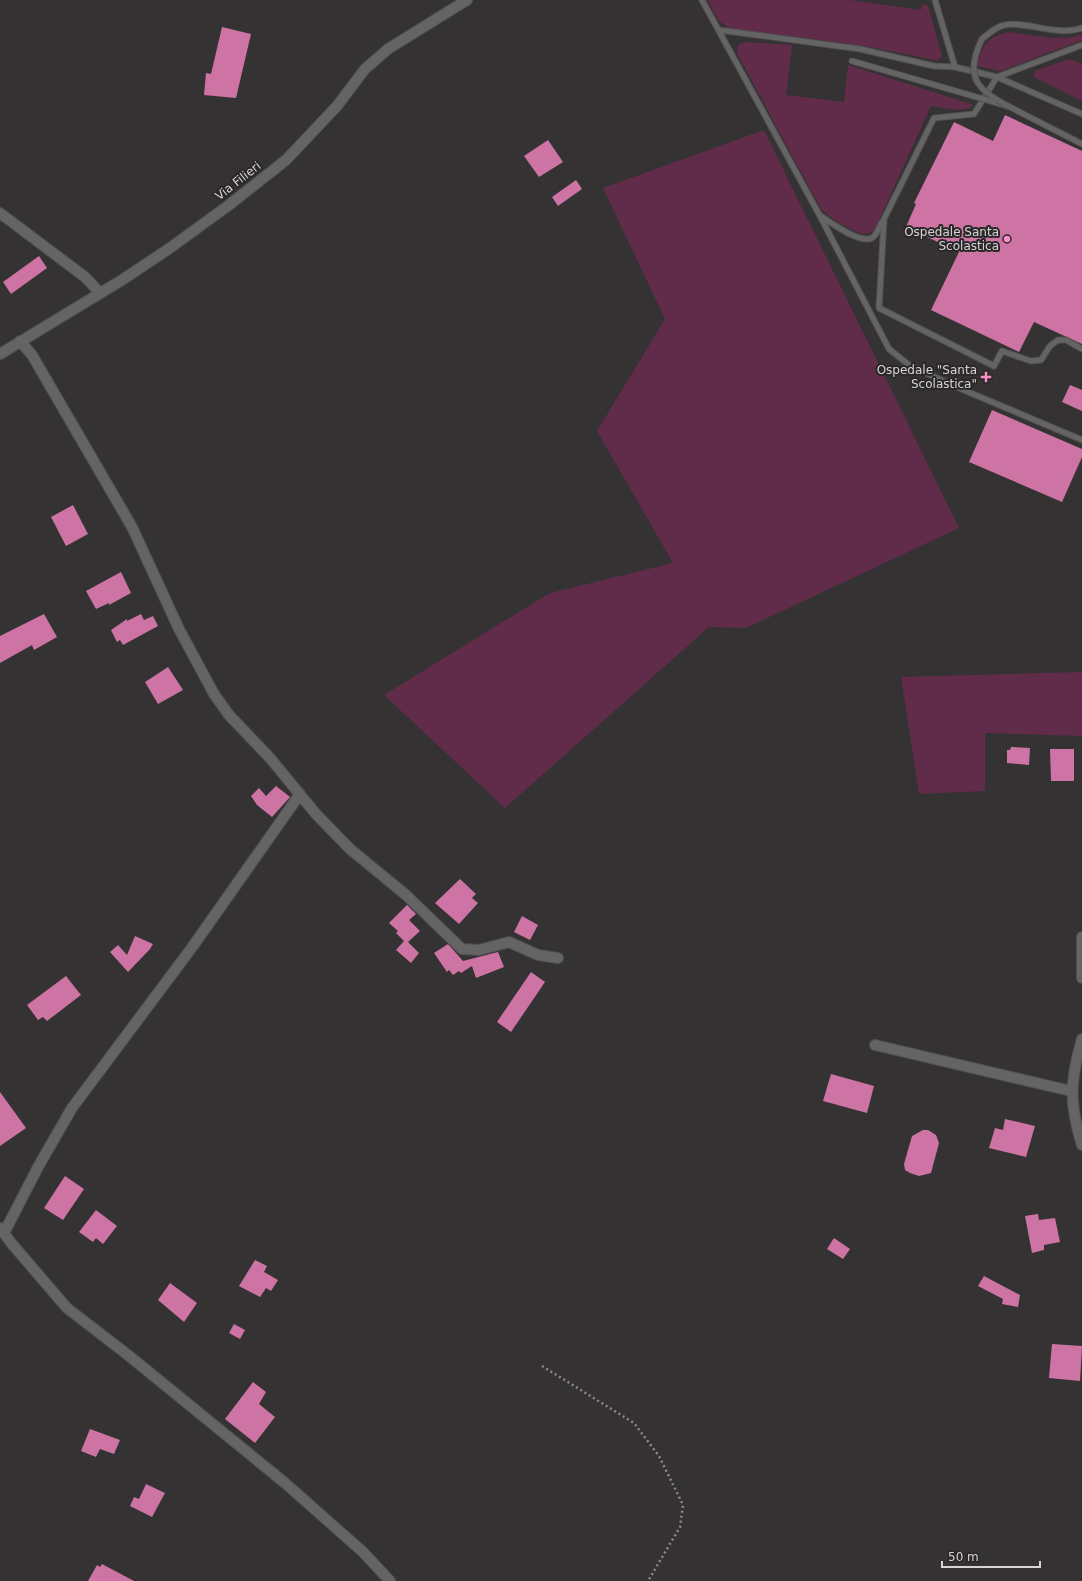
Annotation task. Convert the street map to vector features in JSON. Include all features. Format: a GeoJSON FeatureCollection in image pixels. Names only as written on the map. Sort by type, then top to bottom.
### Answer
{"type":"FeatureCollection","features":[{"type":"Feature","properties":{"kind":"street","name":"Via Filieri"},"geometry":{"type":"LineString","coordinates":[[0,354],[170,248],[286,160],[336,106],[365,69],[388,50],[467,0]]}},
{"type":"Feature","properties":{"kind":"street"},"geometry":{"type":"LineString","coordinates":[[0,213],[84,277],[100,292]]}},
{"type":"Feature","properties":{"kind":"street"},"geometry":{"type":"LineString","coordinates":[[20,341],[32,355],[132,527],[179,629],[214,694],[229,715],[270,758],[316,814],[350,849],[406,895],[462,949],[479,950],[509,942],[538,955],[558,958]]}},
{"type":"Feature","properties":{"kind":"street"},"geometry":{"type":"LineString","coordinates":[[300,794],[193,946],[72,1108],[2,1230],[67,1308],[128,1355],[285,1483],[363,1552],[390,1581]]}},
{"type":"Feature","properties":{"kind":"street"},"geometry":{"type":"LineString","coordinates":[[1082,937],[1082,978]]}},
{"type":"Feature","properties":{"kind":"street"},"geometry":{"type":"LineString","coordinates":[[1082,1039],[1074,1067],[1071,1091],[1075,1124],[1082,1145]]}},
{"type":"Feature","properties":{"kind":"street"},"geometry":{"type":"LineString","coordinates":[[875,1045],[1071,1091]]}},
{"type":"Feature","properties":{"kind":"lane"},"geometry":{"type":"LineString","coordinates":[[702,0],[820,216],[889,349],[909,365],[952,385],[1082,440]]}},
{"type":"Feature","properties":{"kind":"lane"},"geometry":{"type":"LineString","coordinates":[[935,0],[956,67]]}},
{"type":"Feature","properties":{"kind":"lane"},"geometry":{"type":"LineString","coordinates":[[1082,28],[1066,32],[1013,24],[997,28],[982,39],[976,52],[973,64],[974,74],[982,88],[991,98],[1082,144]]}},
{"type":"Feature","properties":{"kind":"lane"},"geometry":{"type":"LineString","coordinates":[[718,30],[860,49],[934,66],[956,67],[997,78],[1081,112]]}},
{"type":"Feature","properties":{"kind":"lane"},"geometry":{"type":"LineString","coordinates":[[820,216],[844,230],[867,239],[873,238],[934,118],[974,114],[997,78],[1082,45]]}},
{"type":"Feature","properties":{"kind":"lane"},"geometry":{"type":"LineString","coordinates":[[852,61],[1010,107]]}},
{"type":"Feature","properties":{"kind":"lane"},"geometry":{"type":"LineString","coordinates":[[884,219],[879,308],[994,366],[1002,351],[1031,361],[1041,360],[1050,346],[1058,340],[1066,340],[1082,349]]}},
{"type":"Feature","properties":{"kind":"path"},"geometry":{"type":"LineString","coordinates":[[542,1366],[634,1423],[659,1456],[683,1505],[680,1527],[648,1581]]}},
{"type":"Feature","properties":{"kind":"shaded area"},"geometry":{"type":"Polygon","coordinates":[[[708,0],[850,0],[921,10],[922,4],[928,6],[942,56],[937,61],[886,50],[808,38],[730,29],[718,20],[708,0]]]}},
{"type":"Feature","properties":{"kind":"shaded area"},"geometry":{"type":"Polygon","coordinates":[[[1008,32],[1056,38],[1075,37],[1082,34],[1082,40],[1000,71],[977,66],[986,43],[1001,34],[1008,32]]]}},
{"type":"Feature","properties":{"kind":"shaded area"},"geometry":{"type":"Polygon","coordinates":[[[745,42],[792,45],[786,95],[844,102],[848,65],[974,105],[969,108],[959,110],[931,106],[874,231],[863,235],[835,220],[820,207],[737,53],[738,45],[745,42]]]}},
{"type":"Feature","properties":{"kind":"shaded area"},"geometry":{"type":"Polygon","coordinates":[[[1069,59],[1082,64],[1082,101],[1034,77],[1035,71],[1069,59]]]}},
{"type":"Feature","properties":{"kind":"shaded area"},"geometry":{"type":"Polygon","coordinates":[[[764,130],[959,528],[746,628],[709,627],[505,808],[384,695],[550,593],[673,563],[597,431],[665,319],[603,188],[764,130]]]}},
{"type":"Feature","properties":{"kind":"shaded area"},"geometry":{"type":"Polygon","coordinates":[[[1082,672],[1082,736],[985,733],[985,791],[919,794],[901,677],[1082,672]]]}},
{"type":"Feature","properties":{"kind":"building"},"geometry":{"type":"Polygon","coordinates":[[[222,27],[251,34],[236,98],[204,95],[206,73],[211,74],[222,27]]]}},
{"type":"Feature","properties":{"kind":"building","name":"Ospedale Santa Scolastica"},"geometry":{"type":"Polygon","coordinates":[[[1005,115],[1082,151],[1082,344],[1034,322],[1019,352],[931,310],[959,252],[906,227],[916,204],[914,203],[954,122],[993,141],[1005,115]]]}},
{"type":"Feature","properties":{"kind":"building"},"geometry":{"type":"Polygon","coordinates":[[[548,140],[563,162],[539,177],[524,156],[548,140]]]}},
{"type":"Feature","properties":{"kind":"building"},"geometry":{"type":"Polygon","coordinates":[[[576,180],[582,189],[558,206],[552,197],[576,180]]]}},
{"type":"Feature","properties":{"kind":"building"},"geometry":{"type":"Polygon","coordinates":[[[39,256],[47,268],[11,294],[3,282],[39,256]]]}},
{"type":"Feature","properties":{"kind":"building"},"geometry":{"type":"Polygon","coordinates":[[[1070,385],[1082,390],[1082,411],[1062,402],[1070,385]]]}},
{"type":"Feature","properties":{"kind":"building"},"geometry":{"type":"Polygon","coordinates":[[[992,410],[1082,449],[1082,457],[1062,502],[969,462],[992,410]]]}},
{"type":"Feature","properties":{"kind":"building"},"geometry":{"type":"Polygon","coordinates":[[[73,505],[88,534],[66,546],[51,517],[73,505]]]}},
{"type":"Feature","properties":{"kind":"building"},"geometry":{"type":"Polygon","coordinates":[[[121,572],[131,593],[109,605],[109,603],[96,609],[86,591],[121,572]]]}},
{"type":"Feature","properties":{"kind":"building"},"geometry":{"type":"Polygon","coordinates":[[[44,614],[57,637],[34,650],[32,645],[0,663],[0,636],[44,614]]]}},
{"type":"Feature","properties":{"kind":"building"},"geometry":{"type":"Polygon","coordinates":[[[141,614],[144,620],[153,616],[158,626],[123,645],[120,640],[117,642],[111,630],[127,619],[127,621],[141,614]]]}},
{"type":"Feature","properties":{"kind":"building"},"geometry":{"type":"Polygon","coordinates":[[[168,667],[183,690],[158,704],[145,682],[168,667]]]}},
{"type":"Feature","properties":{"kind":"building"},"geometry":{"type":"Polygon","coordinates":[[[1011,747],[1030,748],[1029,765],[1007,763],[1007,750],[1010,750],[1011,747]]]}},
{"type":"Feature","properties":{"kind":"building"},"geometry":{"type":"Polygon","coordinates":[[[1050,749],[1074,749],[1074,781],[1051,781],[1050,749]]]}},
{"type":"Feature","properties":{"kind":"building"},"geometry":{"type":"Polygon","coordinates":[[[276,786],[290,797],[272,817],[257,805],[251,796],[259,788],[266,796],[276,786]]]}},
{"type":"Feature","properties":{"kind":"building"},"geometry":{"type":"Polygon","coordinates":[[[460,879],[476,894],[472,898],[478,903],[459,924],[435,903],[460,879]]]}},
{"type":"Feature","properties":{"kind":"building"},"geometry":{"type":"Polygon","coordinates":[[[407,905],[416,914],[409,920],[420,931],[408,942],[419,953],[411,963],[396,950],[404,941],[396,933],[398,931],[389,923],[407,905]]]}},
{"type":"Feature","properties":{"kind":"building"},"geometry":{"type":"Polygon","coordinates":[[[522,916],[538,925],[530,940],[514,932],[522,916]]]}},
{"type":"Feature","properties":{"kind":"building"},"geometry":{"type":"Polygon","coordinates":[[[135,936],[153,944],[128,972],[110,952],[118,945],[127,955],[135,936]]]}},
{"type":"Feature","properties":{"kind":"building"},"geometry":{"type":"Polygon","coordinates":[[[448,944],[463,961],[498,952],[504,967],[476,978],[472,966],[461,973],[459,971],[453,975],[449,970],[447,972],[434,953],[448,944]]]}},
{"type":"Feature","properties":{"kind":"building"},"geometry":{"type":"Polygon","coordinates":[[[531,972],[545,982],[511,1032],[497,1022],[531,972]]]}},
{"type":"Feature","properties":{"kind":"building"},"geometry":{"type":"Polygon","coordinates":[[[66,976],[81,995],[47,1021],[43,1017],[38,1020],[27,1005],[66,976]]]}},
{"type":"Feature","properties":{"kind":"building"},"geometry":{"type":"Polygon","coordinates":[[[831,1074],[874,1086],[867,1113],[823,1101],[831,1074]]]}},
{"type":"Feature","properties":{"kind":"building"},"geometry":{"type":"Polygon","coordinates":[[[0,1092],[26,1128],[0,1146],[0,1092]]]}},
{"type":"Feature","properties":{"kind":"building"},"geometry":{"type":"Polygon","coordinates":[[[1005,1119],[1035,1126],[1026,1157],[989,1148],[995,1128],[1003,1130],[1005,1119]]]}},
{"type":"Feature","properties":{"kind":"building"},"geometry":{"type":"Polygon","coordinates":[[[923,1130],[928,1130],[936,1135],[939,1143],[931,1173],[919,1176],[905,1170],[904,1164],[912,1136],[923,1130]]]}},
{"type":"Feature","properties":{"kind":"building"},"geometry":{"type":"Polygon","coordinates":[[[65,1176],[84,1189],[63,1220],[44,1208],[65,1176]]]}},
{"type":"Feature","properties":{"kind":"building"},"geometry":{"type":"Polygon","coordinates":[[[96,1210],[117,1226],[103,1244],[96,1238],[93,1242],[79,1232],[96,1210]]]}},
{"type":"Feature","properties":{"kind":"building"},"geometry":{"type":"Polygon","coordinates":[[[1038,1214],[1039,1220],[1055,1218],[1060,1242],[1044,1245],[1044,1250],[1032,1253],[1025,1216],[1038,1214]]]}},
{"type":"Feature","properties":{"kind":"building"},"geometry":{"type":"Polygon","coordinates":[[[834,1238],[850,1249],[843,1259],[827,1249],[834,1238]]]}},
{"type":"Feature","properties":{"kind":"building"},"geometry":{"type":"Polygon","coordinates":[[[255,1260],[267,1266],[264,1272],[278,1280],[271,1291],[266,1288],[260,1297],[239,1286],[255,1260]]]}},
{"type":"Feature","properties":{"kind":"building"},"geometry":{"type":"Polygon","coordinates":[[[984,1276],[1020,1295],[1018,1307],[1002,1304],[1003,1299],[978,1286],[984,1276]]]}},
{"type":"Feature","properties":{"kind":"building"},"geometry":{"type":"Polygon","coordinates":[[[170,1283],[197,1303],[184,1322],[158,1300],[170,1283]]]}},
{"type":"Feature","properties":{"kind":"building"},"geometry":{"type":"Polygon","coordinates":[[[234,1324],[245,1330],[240,1339],[229,1333],[234,1324]]]}},
{"type":"Feature","properties":{"kind":"building"},"geometry":{"type":"Polygon","coordinates":[[[1052,1344],[1082,1346],[1080,1381],[1049,1378],[1052,1344]]]}},
{"type":"Feature","properties":{"kind":"building"},"geometry":{"type":"Polygon","coordinates":[[[253,1382],[266,1392],[259,1404],[275,1417],[255,1443],[225,1419],[253,1382]]]}},
{"type":"Feature","properties":{"kind":"building"},"geometry":{"type":"Polygon","coordinates":[[[90,1429],[120,1440],[114,1454],[100,1449],[96,1457],[81,1451],[90,1429]]]}},
{"type":"Feature","properties":{"kind":"building"},"geometry":{"type":"Polygon","coordinates":[[[146,1484],[165,1493],[152,1517],[130,1506],[134,1497],[139,1499],[146,1484]]]}},
{"type":"Feature","properties":{"kind":"building"},"geometry":{"type":"Polygon","coordinates":[[[102,1564],[134,1581],[88,1581],[97,1565],[100,1567],[102,1564]]]}},
{"type":"Feature","properties":{"kind":"place","name":"Ospedale Santa Scolastica"},"geometry":{"type":"Point","coordinates":[1007,239]}},
{"type":"Feature","properties":{"kind":"place","name":"Ospedale \"Santa Scolastica\""},"geometry":{"type":"Point","coordinates":[986,377]}}]}
